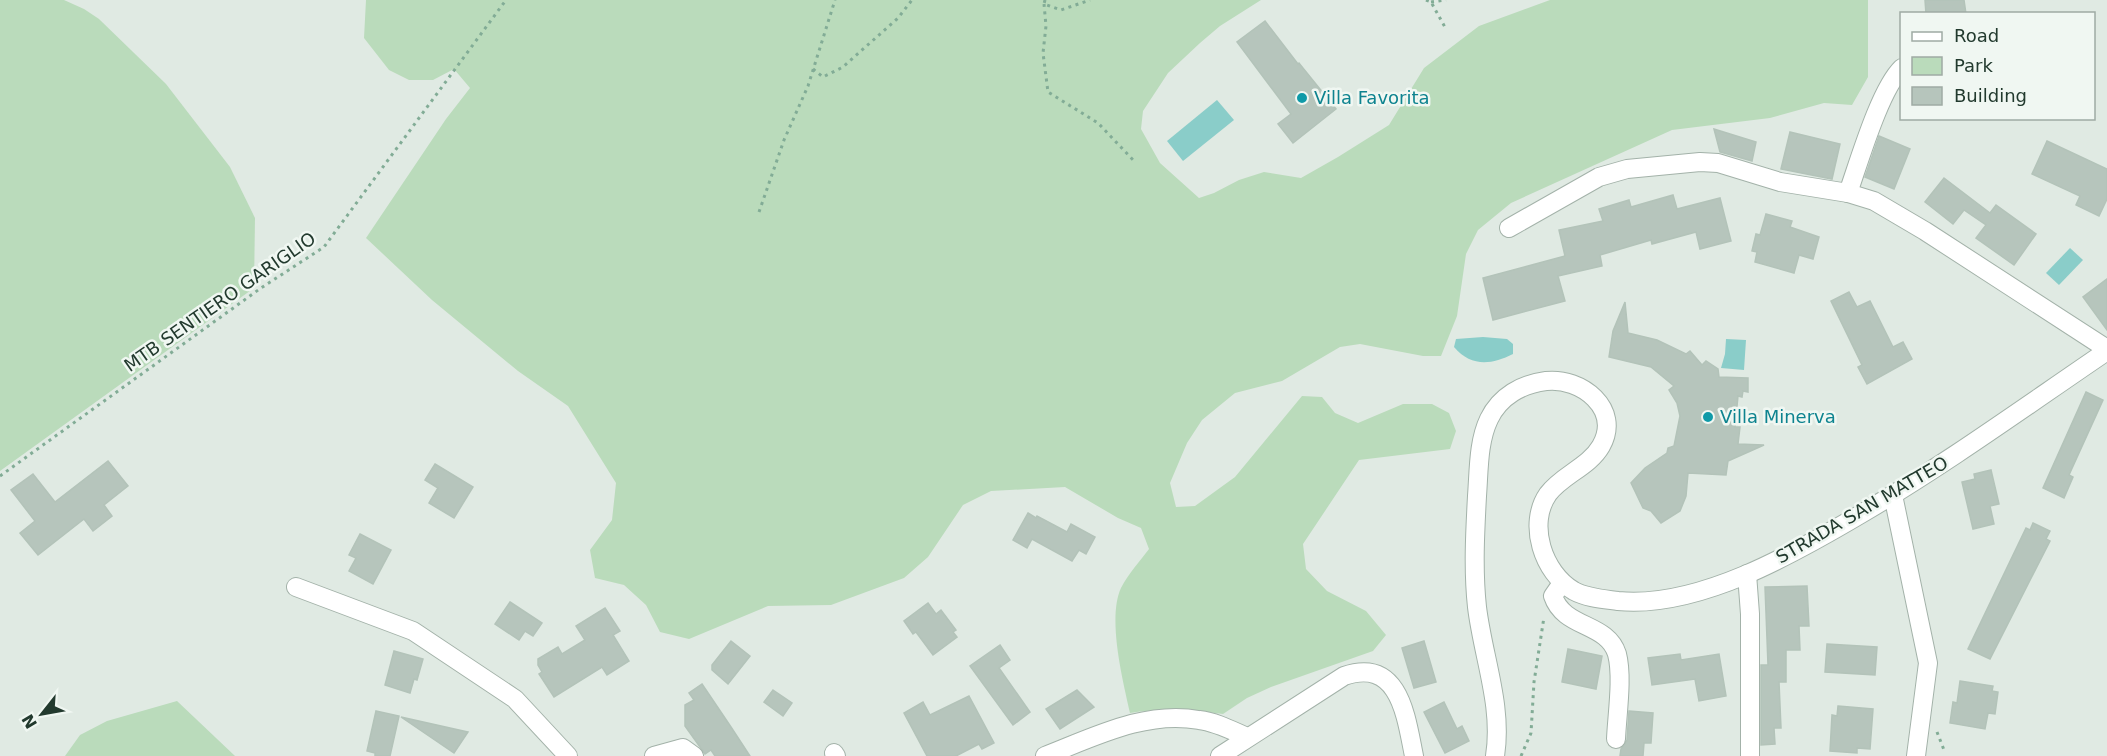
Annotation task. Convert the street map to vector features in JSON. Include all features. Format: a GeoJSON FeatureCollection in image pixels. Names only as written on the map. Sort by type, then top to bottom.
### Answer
{"type":"FeatureCollection","features":[{"type":"Feature","properties":{"kind":"street"},"geometry":{"type":"LineString","coordinates":[[1848,193],[1882,99],[1894,75],[1900,70]]}},
{"type":"Feature","properties":{"kind":"street","name":"STRADA SAN MATTEO"},"geometry":{"type":"LineString","coordinates":[[1509,228],[1599,177],[1627,169],[1700,162],[1718,163],[1780,182],[1848,193],[1874,201],[1925,231],[2107,350],[1893,495],[1800,550],[1747,574],[1694,592],[1665,599],[1632,602],[1596,598],[1558,590]]}},
{"type":"Feature","properties":{"kind":"street"},"geometry":{"type":"LineString","coordinates":[[1495,756],[1497,714],[1477,608],[1474,560],[1481,447],[1489,418],[1498,404],[1523,386],[1554,380],[1589,392],[1602,408],[1606,422],[1605,439],[1599,450],[1550,491],[1542,505],[1539,520],[1540,543],[1558,590],[1557,607],[1564,615],[1598,632],[1611,644],[1617,655],[1619,678],[1616,739]]}},
{"type":"Feature","properties":{"kind":"street"},"geometry":{"type":"LineString","coordinates":[[1893,495],[1928,663],[1916,756]]}},
{"type":"Feature","properties":{"kind":"street"},"geometry":{"type":"LineString","coordinates":[[1747,574],[1750,614],[1750,756]]}},
{"type":"Feature","properties":{"kind":"street"},"geometry":{"type":"LineString","coordinates":[[296,587],[413,631],[515,699],[568,756]]}},
{"type":"Feature","properties":{"kind":"street"},"geometry":{"type":"LineString","coordinates":[[1220,756],[1344,676],[1357,671],[1370,672],[1382,677],[1392,685],[1399,696],[1404,712],[1414,756]]}},
{"type":"Feature","properties":{"kind":"street"},"geometry":{"type":"LineString","coordinates":[[1045,756],[1122,727],[1170,717],[1199,719],[1215,723],[1247,737]]}},
{"type":"Feature","properties":{"kind":"street"},"geometry":{"type":"LineString","coordinates":[[654,756],[683,748],[694,756]]}},
{"type":"Feature","properties":{"kind":"path","name":"MTB SENTIERO GARIGLIO"},"geometry":{"type":"LineString","coordinates":[[0,476],[261,288],[324,247],[506,0]]}},
{"type":"Feature","properties":{"kind":"path"},"geometry":{"type":"LineString","coordinates":[[759,212],[784,140],[808,86],[835,0]]}},
{"type":"Feature","properties":{"kind":"path"},"geometry":{"type":"LineString","coordinates":[[813,69],[823,77],[843,67],[898,18],[912,0]]}},
{"type":"Feature","properties":{"kind":"path"},"geometry":{"type":"LineString","coordinates":[[1090,0],[1061,10],[1045,2],[1046,26],[1043,52],[1048,92],[1098,123],[1135,162]]}},
{"type":"Feature","properties":{"kind":"path"},"geometry":{"type":"LineString","coordinates":[[1426,0],[1431,2],[1446,0]]}},
{"type":"Feature","properties":{"kind":"path"},"geometry":{"type":"LineString","coordinates":[[1431,2],[1446,29]]}},
{"type":"Feature","properties":{"kind":"path"},"geometry":{"type":"LineString","coordinates":[[1521,756],[1531,733],[1534,682],[1545,611],[1558,590]]}},
{"type":"Feature","properties":{"kind":"green space"},"geometry":{"type":"Polygon","coordinates":[[[0,0],[64,0],[99,19],[166,84],[230,167],[255,218],[254,288],[0,471],[0,0]]]}},
{"type":"Feature","properties":{"kind":"green space"},"geometry":{"type":"Polygon","coordinates":[[[366,0],[1261,0],[1220,26],[1168,73],[1143,111],[1141,129],[1160,163],[1199,198],[1239,180],[1264,172],[1301,178],[1389,125],[1424,68],[1479,26],[1550,0],[1868,0],[1868,77],[1852,105],[1824,103],[1770,118],[1672,130],[1511,203],[1478,230],[1466,254],[1457,316],[1441,356],[1423,356],[1360,344],[1340,347],[1282,381],[1235,393],[1202,420],[1187,443],[1170,483],[1176,507],[1195,506],[1235,477],[1302,396],[1322,397],[1335,413],[1358,423],[1403,404],[1432,404],[1449,413],[1456,431],[1450,449],[1359,460],[1303,544],[1306,569],[1327,591],[1366,611],[1386,635],[1373,651],[1271,687],[1247,698],[1223,714],[1176,710],[1130,713],[1118,650],[1117,601],[1124,583],[1149,549],[1141,528],[1118,518],[1065,487],[991,491],[963,505],[928,557],[904,578],[831,605],[768,606],[689,639],[660,632],[646,605],[624,585],[595,578],[590,550],[612,520],[616,483],[568,406],[518,371],[432,300],[366,238],[446,119],[470,88],[454,69],[433,80],[409,80],[389,70],[364,38],[366,0]]]}},
{"type":"Feature","properties":{"kind":"green space"},"geometry":{"type":"Polygon","coordinates":[[[177,701],[235,756],[65,756],[80,735],[107,721],[177,701]]]}},
{"type":"Feature","properties":{"kind":"water"},"geometry":{"type":"Polygon","coordinates":[[[1217,100],[1234,120],[1183,161],[1167,141],[1217,100]]]}},
{"type":"Feature","properties":{"kind":"water"},"geometry":{"type":"Polygon","coordinates":[[[2070,248],[2083,260],[2059,285],[2046,273],[2070,248]]]}},
{"type":"Feature","properties":{"kind":"water"},"geometry":{"type":"Polygon","coordinates":[[[1483,337],[1507,339],[1513,344],[1513,354],[1497,360],[1482,362],[1467,358],[1454,347],[1456,339],[1483,337]]]}},
{"type":"Feature","properties":{"kind":"water"},"geometry":{"type":"Polygon","coordinates":[[[1726,339],[1746,340],[1744,370],[1721,368],[1726,339]]]}},
{"type":"Feature","properties":{"kind":"building"},"geometry":{"type":"Polygon","coordinates":[[[1925,0],[1964,0],[1966,12],[1926,12],[1925,0]]]}},
{"type":"Feature","properties":{"kind":"building"},"geometry":{"type":"Polygon","coordinates":[[[1265,21],[1336,109],[1293,143],[1278,124],[1291,114],[1237,42],[1265,21]]]}},
{"type":"Feature","properties":{"kind":"building"},"geometry":{"type":"Polygon","coordinates":[[[1714,129],[1756,142],[1752,161],[1720,152],[1714,129]]]}},
{"type":"Feature","properties":{"kind":"building"},"geometry":{"type":"Polygon","coordinates":[[[1790,132],[1840,144],[1832,179],[1781,169],[1790,132]]]}},
{"type":"Feature","properties":{"kind":"building"},"geometry":{"type":"Polygon","coordinates":[[[1879,136],[1910,149],[1894,189],[1865,177],[1879,136]]]}},
{"type":"Feature","properties":{"kind":"building"},"geometry":{"type":"Polygon","coordinates":[[[2047,141],[2107,169],[2107,199],[2099,216],[2076,205],[2080,196],[2032,174],[2047,141]]]}},
{"type":"Feature","properties":{"kind":"building"},"geometry":{"type":"Polygon","coordinates":[[[1944,178],[1990,213],[1996,205],[2036,234],[2014,265],[1976,238],[1986,225],[1964,210],[1953,224],[1925,202],[1944,178]]]}},
{"type":"Feature","properties":{"kind":"building"},"geometry":{"type":"Polygon","coordinates":[[[1673,195],[1677,209],[1720,198],[1731,241],[1700,249],[1696,232],[1652,244],[1651,240],[1600,255],[1602,266],[1558,276],[1565,301],[1493,320],[1483,278],[1565,256],[1559,230],[1603,221],[1599,209],[1629,200],[1631,207],[1673,195]]]}},
{"type":"Feature","properties":{"kind":"building"},"geometry":{"type":"Polygon","coordinates":[[[1766,214],[1792,221],[1790,227],[1819,237],[1813,259],[1799,255],[1794,273],[1755,262],[1757,252],[1752,251],[1756,234],[1760,235],[1766,214]]]}},
{"type":"Feature","properties":{"kind":"building"},"geometry":{"type":"Polygon","coordinates":[[[2107,279],[2107,330],[2083,297],[2107,279]]]}},
{"type":"Feature","properties":{"kind":"building"},"geometry":{"type":"Polygon","coordinates":[[[1849,292],[1857,307],[1870,301],[1893,347],[1903,342],[1912,359],[1867,384],[1858,367],[1862,365],[1831,301],[1849,292]]]}},
{"type":"Feature","properties":{"kind":"building"},"geometry":{"type":"Polygon","coordinates":[[[1625,302],[1628,333],[1657,340],[1686,354],[1690,351],[1702,365],[1706,361],[1718,369],[1719,377],[1748,378],[1748,392],[1743,391],[1742,397],[1738,396],[1735,427],[1740,427],[1738,444],[1764,445],[1728,461],[1726,475],[1688,473],[1686,496],[1680,511],[1661,523],[1651,511],[1643,508],[1631,483],[1645,468],[1667,453],[1668,448],[1674,446],[1680,416],[1677,403],[1669,390],[1674,386],[1651,367],[1609,357],[1613,331],[1625,302]]]}},
{"type":"Feature","properties":{"kind":"building"},"geometry":{"type":"Polygon","coordinates":[[[2086,392],[2103,400],[2069,475],[2073,477],[2064,498],[2043,488],[2086,392]]]}},
{"type":"Feature","properties":{"kind":"building"},"geometry":{"type":"Polygon","coordinates":[[[108,461],[128,486],[104,505],[112,516],[93,531],[84,519],[38,555],[20,533],[35,521],[11,490],[33,474],[55,502],[108,461]]]}},
{"type":"Feature","properties":{"kind":"building"},"geometry":{"type":"Polygon","coordinates":[[[435,464],[473,487],[454,518],[429,503],[438,488],[425,480],[435,464]]]}},
{"type":"Feature","properties":{"kind":"building"},"geometry":{"type":"Polygon","coordinates":[[[1991,470],[1999,504],[1990,506],[1994,524],[1973,529],[1962,482],[1975,479],[1974,474],[1991,470]]]}},
{"type":"Feature","properties":{"kind":"building"},"geometry":{"type":"Polygon","coordinates":[[[1028,513],[1067,532],[1071,524],[1095,537],[1086,554],[1079,550],[1072,561],[1032,539],[1027,548],[1013,540],[1028,513]]]}},
{"type":"Feature","properties":{"kind":"building"},"geometry":{"type":"Polygon","coordinates":[[[2033,523],[2050,531],[2046,539],[2050,541],[1990,659],[1968,649],[2026,528],[2030,530],[2033,523]]]}},
{"type":"Feature","properties":{"kind":"building"},"geometry":{"type":"Polygon","coordinates":[[[360,534],[391,550],[373,584],[349,571],[356,558],[349,555],[360,534]]]}},
{"type":"Feature","properties":{"kind":"building"},"geometry":{"type":"Polygon","coordinates":[[[1807,586],[1809,626],[1799,626],[1800,650],[1786,650],[1786,682],[1779,682],[1781,728],[1774,728],[1775,744],[1761,745],[1761,665],[1768,665],[1765,587],[1807,586]]]}},
{"type":"Feature","properties":{"kind":"building"},"geometry":{"type":"Polygon","coordinates":[[[510,602],[542,623],[533,636],[525,631],[519,640],[495,624],[510,602]]]}},
{"type":"Feature","properties":{"kind":"building"},"geometry":{"type":"Polygon","coordinates":[[[928,603],[936,614],[941,610],[956,630],[953,632],[957,637],[933,655],[916,632],[913,634],[904,621],[928,603]]]}},
{"type":"Feature","properties":{"kind":"building"},"geometry":{"type":"Polygon","coordinates":[[[605,608],[620,631],[613,635],[629,661],[607,675],[602,667],[554,697],[539,674],[542,672],[538,659],[558,647],[562,654],[585,640],[576,626],[605,608]]]}},
{"type":"Feature","properties":{"kind":"building"},"geometry":{"type":"Polygon","coordinates":[[[731,641],[750,656],[728,684],[712,670],[712,665],[731,641]]]}},
{"type":"Feature","properties":{"kind":"building"},"geometry":{"type":"Polygon","coordinates":[[[1424,641],[1436,682],[1414,688],[1402,648],[1424,641]]]}},
{"type":"Feature","properties":{"kind":"building"},"geometry":{"type":"Polygon","coordinates":[[[1827,644],[1877,647],[1875,675],[1825,672],[1827,644]]]}},
{"type":"Feature","properties":{"kind":"building"},"geometry":{"type":"Polygon","coordinates":[[[1000,645],[1010,660],[999,668],[1030,712],[1013,725],[970,666],[1000,645]]]}},
{"type":"Feature","properties":{"kind":"building"},"geometry":{"type":"Polygon","coordinates":[[[1568,649],[1602,656],[1596,689],[1562,682],[1568,649]]]}},
{"type":"Feature","properties":{"kind":"building"},"geometry":{"type":"Polygon","coordinates":[[[394,651],[423,659],[417,680],[414,679],[410,693],[385,685],[394,651]]]}},
{"type":"Feature","properties":{"kind":"building"},"geometry":{"type":"Polygon","coordinates":[[[1680,654],[1681,660],[1719,654],[1726,696],[1699,701],[1695,679],[1652,685],[1648,658],[1680,654]]]}},
{"type":"Feature","properties":{"kind":"building"},"geometry":{"type":"Polygon","coordinates":[[[1960,681],[1993,686],[1992,691],[1998,692],[1995,714],[1988,713],[1985,729],[1950,723],[1953,702],[1957,703],[1960,681]]]}},
{"type":"Feature","properties":{"kind":"building"},"geometry":{"type":"Polygon","coordinates":[[[702,684],[750,756],[715,756],[711,750],[705,754],[685,726],[685,705],[694,700],[689,693],[702,684]]]}},
{"type":"Feature","properties":{"kind":"building"},"geometry":{"type":"Polygon","coordinates":[[[773,690],[792,703],[783,716],[764,702],[773,690]]]}},
{"type":"Feature","properties":{"kind":"building"},"geometry":{"type":"Polygon","coordinates":[[[1077,690],[1094,707],[1060,729],[1046,709],[1077,690]]]}},
{"type":"Feature","properties":{"kind":"building"},"geometry":{"type":"Polygon","coordinates":[[[969,696],[994,743],[982,749],[979,744],[956,756],[927,756],[904,713],[923,702],[930,715],[969,696]]]}},
{"type":"Feature","properties":{"kind":"building"},"geometry":{"type":"Polygon","coordinates":[[[1444,702],[1457,729],[1462,726],[1469,741],[1445,753],[1424,712],[1444,702]]]}},
{"type":"Feature","properties":{"kind":"building"},"geometry":{"type":"Polygon","coordinates":[[[1838,706],[1873,709],[1870,749],[1857,748],[1857,753],[1830,751],[1832,715],[1837,716],[1838,706]]]}},
{"type":"Feature","properties":{"kind":"building"},"geometry":{"type":"Polygon","coordinates":[[[376,711],[399,716],[390,756],[375,756],[375,753],[367,751],[376,711]]]}},
{"type":"Feature","properties":{"kind":"building"},"geometry":{"type":"Polygon","coordinates":[[[1629,711],[1653,713],[1651,743],[1644,743],[1643,756],[1620,756],[1621,749],[1627,740],[1629,711]]]}},
{"type":"Feature","properties":{"kind":"building"},"geometry":{"type":"Polygon","coordinates":[[[401,717],[468,732],[454,753],[401,717]]]}},
{"type":"Feature","properties":{"kind":"place","name":"Villa Favorita"},"geometry":{"type":"Point","coordinates":[1302,98]}},
{"type":"Feature","properties":{"kind":"place","name":"Villa Minerva"},"geometry":{"type":"Point","coordinates":[1708,417]}}]}
